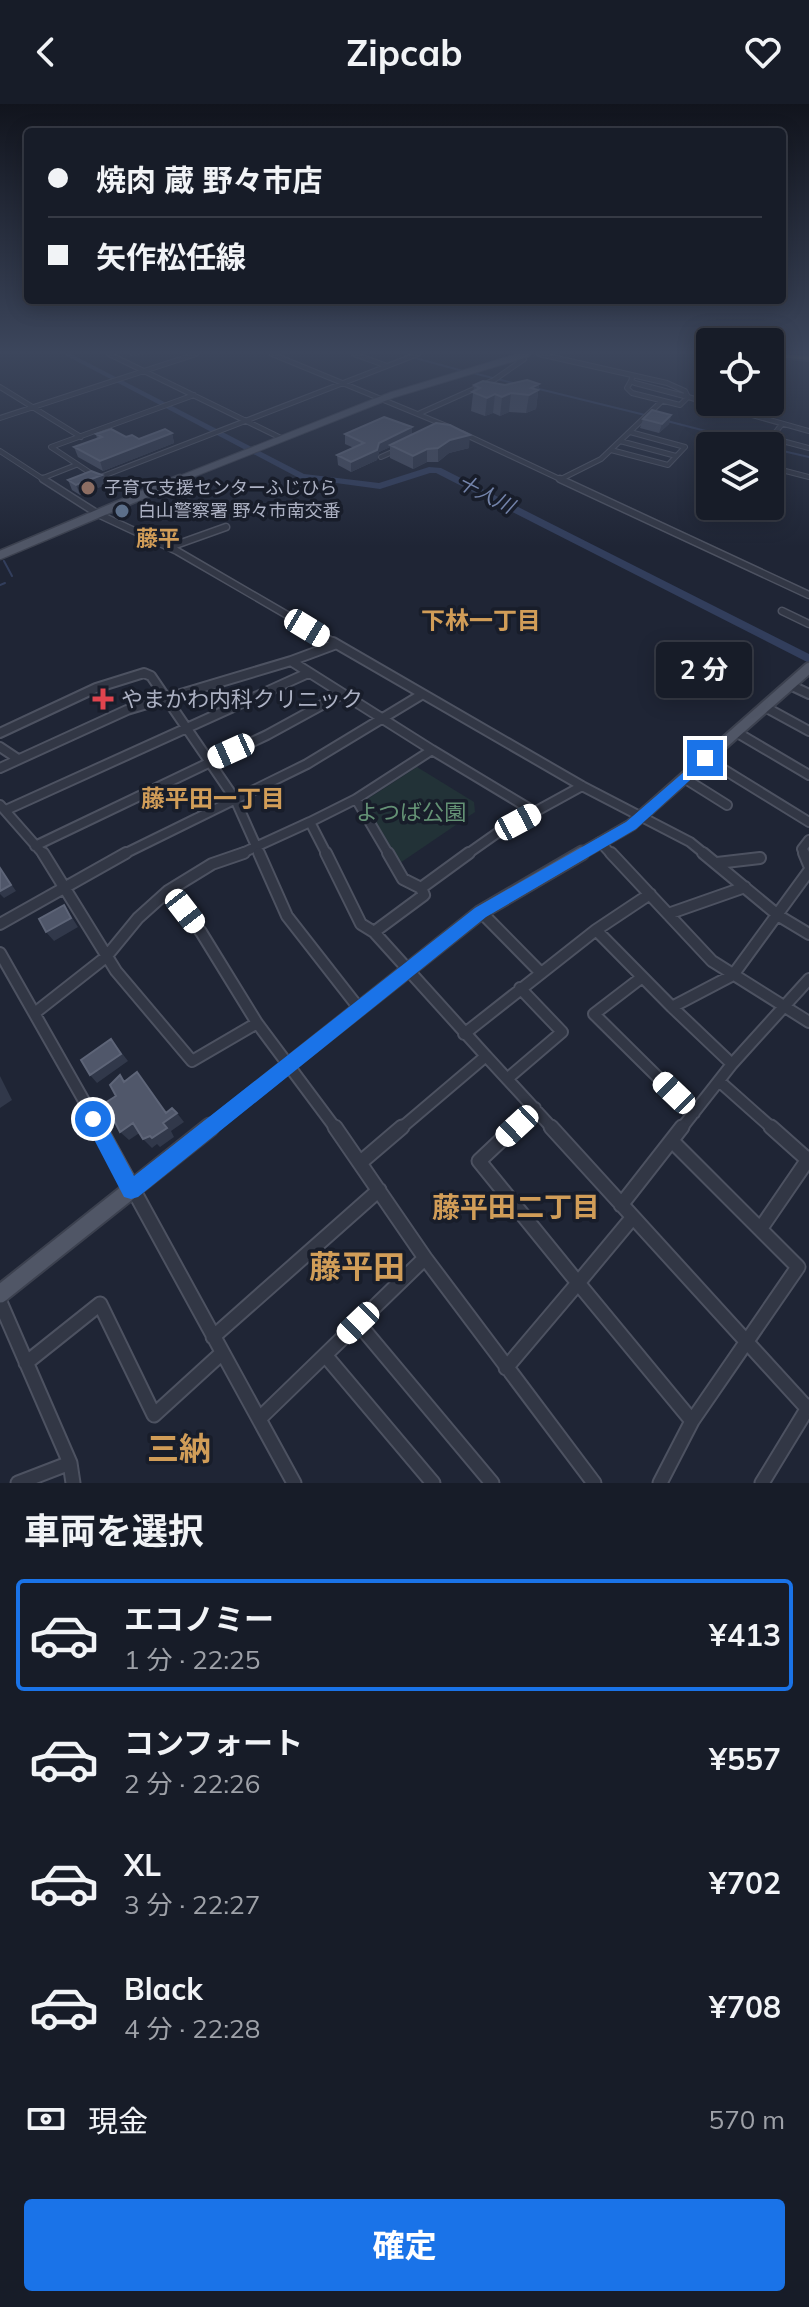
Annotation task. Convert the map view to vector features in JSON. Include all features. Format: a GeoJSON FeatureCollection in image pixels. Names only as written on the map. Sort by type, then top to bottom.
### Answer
{"type":"FeatureCollection","features":[{"type":"Feature","properties":{"kind":"main road"},"geometry":{"type":"LineString","coordinates":[[0,555],[327,418]]}},
{"type":"Feature","properties":{"kind":"main road"},"geometry":{"type":"LineString","coordinates":[[0,1294],[481,912],[640,817],[809,668]]}},
{"type":"Feature","properties":{"kind":"street"},"geometry":{"type":"LineString","coordinates":[[51,418],[81,437]]}},
{"type":"Feature","properties":{"kind":"street"},"geometry":{"type":"LineString","coordinates":[[131,418],[51,447],[98,478],[256,418]]}},
{"type":"Feature","properties":{"kind":"street"},"geometry":{"type":"LineString","coordinates":[[243,418],[281,438]]}},
{"type":"Feature","properties":{"kind":"street"},"geometry":{"type":"LineString","coordinates":[[428,418],[809,595]]}},
{"type":"Feature","properties":{"kind":"street"},"geometry":{"type":"LineString","coordinates":[[561,479],[601,459],[644,418]]}},
{"type":"Feature","properties":{"kind":"street"},"geometry":{"type":"LineString","coordinates":[[762,418],[809,431]]}},
{"type":"Feature","properties":{"kind":"street"},"geometry":{"type":"LineString","coordinates":[[776,432],[782,424]]}},
{"type":"Feature","properties":{"kind":"street"},"geometry":{"type":"LineString","coordinates":[[433,432],[446,426]]}},
{"type":"Feature","properties":{"kind":"street"},"geometry":{"type":"LineString","coordinates":[[611,450],[668,465],[685,447],[630,432]]}},
{"type":"Feature","properties":{"kind":"street"},"geometry":{"type":"LineString","coordinates":[[620,441],[676,456]]}},
{"type":"Feature","properties":{"kind":"street"},"geometry":{"type":"LineString","coordinates":[[381,457],[407,445]]}},
{"type":"Feature","properties":{"kind":"street"},"geometry":{"type":"LineString","coordinates":[[784,445],[809,448]]}},
{"type":"Feature","properties":{"kind":"street"},"geometry":{"type":"LineString","coordinates":[[0,451],[98,514],[169,547],[421,695],[582,786],[690,842],[779,916],[809,934]]}},
{"type":"Feature","properties":{"kind":"street"},"geometry":{"type":"LineString","coordinates":[[43,478],[76,465]]}},
{"type":"Feature","properties":{"kind":"street"},"geometry":{"type":"LineString","coordinates":[[784,471],[809,477]]}},
{"type":"Feature","properties":{"kind":"street"},"geometry":{"type":"LineString","coordinates":[[169,547],[226,527]]}},
{"type":"Feature","properties":{"kind":"street"},"geometry":{"type":"LineString","coordinates":[[782,611],[809,624]]}},
{"type":"Feature","properties":{"kind":"street"},"geometry":{"type":"LineString","coordinates":[[0,768],[165,697],[291,661],[334,645]]}},
{"type":"Feature","properties":{"kind":"street"},"geometry":{"type":"LineString","coordinates":[[291,661],[535,812]]}},
{"type":"Feature","properties":{"kind":"street"},"geometry":{"type":"LineString","coordinates":[[0,733],[96,688],[144,673],[151,676],[235,799],[287,916],[358,1007]]}},
{"type":"Feature","properties":{"kind":"street"},"geometry":{"type":"LineString","coordinates":[[257,1023],[192,1061],[153,1020],[106,957],[35,846],[3,807],[187,729],[308,673]]}},
{"type":"Feature","properties":{"kind":"street"},"geometry":{"type":"LineString","coordinates":[[790,685],[809,694]]}},
{"type":"Feature","properties":{"kind":"street"},"geometry":{"type":"LineString","coordinates":[[35,846],[113,805],[276,731],[342,694]]}},
{"type":"Feature","properties":{"kind":"street"},"geometry":{"type":"LineString","coordinates":[[0,924],[62,887],[307,764],[421,695]]}},
{"type":"Feature","properties":{"kind":"street"},"geometry":{"type":"LineString","coordinates":[[765,707],[809,731]]}},
{"type":"Feature","properties":{"kind":"street"},"geometry":{"type":"LineString","coordinates":[[736,732],[809,775]]}},
{"type":"Feature","properties":{"kind":"street"},"geometry":{"type":"LineString","coordinates":[[0,747],[18,759]]}},
{"type":"Feature","properties":{"kind":"street"},"geometry":{"type":"LineString","coordinates":[[36,1012],[106,957],[138,918],[168,891],[212,864],[257,849],[356,799],[432,750]]}},
{"type":"Feature","properties":{"kind":"street"},"geometry":{"type":"LineString","coordinates":[[705,758],[809,822]]}},
{"type":"Feature","properties":{"kind":"street"},"geometry":{"type":"LineString","coordinates":[[684,778],[727,805]]}},
{"type":"Feature","properties":{"kind":"street"},"geometry":{"type":"LineString","coordinates":[[421,888],[500,831],[582,786]]}},
{"type":"Feature","properties":{"kind":"street"},"geometry":{"type":"LineString","coordinates":[[356,799],[403,879],[421,888],[424,895],[374,932]]}},
{"type":"Feature","properties":{"kind":"street"},"geometry":{"type":"LineString","coordinates":[[310,822],[361,924],[374,932],[406,971],[808,1407],[764,1482]]}},
{"type":"Feature","properties":{"kind":"street"},"geometry":{"type":"LineString","coordinates":[[672,1007],[733,975],[779,916],[809,868],[802,849],[809,840]]}},
{"type":"Feature","properties":{"kind":"street"},"geometry":{"type":"LineString","coordinates":[[600,842],[712,961],[809,1022]]}},
{"type":"Feature","properties":{"kind":"street"},"geometry":{"type":"LineString","coordinates":[[717,863],[760,858]]}},
{"type":"Feature","properties":{"kind":"street"},"geometry":{"type":"LineString","coordinates":[[668,914],[745,887]]}},
{"type":"Feature","properties":{"kind":"street"},"geometry":{"type":"LineString","coordinates":[[168,891],[201,932],[257,1023],[361,1162],[425,1258],[594,1483]]}},
{"type":"Feature","properties":{"kind":"street"},"geometry":{"type":"LineString","coordinates":[[464,1034],[540,972],[650,894]]}},
{"type":"Feature","properties":{"kind":"street"},"geometry":{"type":"LineString","coordinates":[[481,912],[540,972]]}},
{"type":"Feature","properties":{"kind":"street"},"geometry":{"type":"LineString","coordinates":[[596,930],[641,978],[732,1064]]}},
{"type":"Feature","properties":{"kind":"street"},"geometry":{"type":"LineString","coordinates":[[0,953],[36,1012],[294,1483]]}},
{"type":"Feature","properties":{"kind":"street"},"geometry":{"type":"LineString","coordinates":[[641,978],[594,1014],[694,1113]]}},
{"type":"Feature","properties":{"kind":"street"},"geometry":{"type":"LineString","coordinates":[[621,1205],[732,1064],[809,979]]}},
{"type":"Feature","properties":{"kind":"street"},"geometry":{"type":"LineString","coordinates":[[507,1079],[562,1032],[520,988]]}},
{"type":"Feature","properties":{"kind":"street"},"geometry":{"type":"LineString","coordinates":[[361,1162],[486,1056]]}},
{"type":"Feature","properties":{"kind":"street"},"geometry":{"type":"LineString","coordinates":[[719,1081],[808,1160],[761,1228]]}},
{"type":"Feature","properties":{"kind":"street"},"geometry":{"type":"LineString","coordinates":[[535,1108],[479,1161],[692,1421]]}},
{"type":"Feature","properties":{"kind":"street"},"geometry":{"type":"LineString","coordinates":[[660,1483],[692,1421],[798,1267],[672,1141]]}},
{"type":"Feature","properties":{"kind":"street"},"geometry":{"type":"LineString","coordinates":[[213,1337],[379,1190]]}},
{"type":"Feature","properties":{"kind":"street"},"geometry":{"type":"LineString","coordinates":[[506,1368],[633,1217]]}},
{"type":"Feature","properties":{"kind":"street"},"geometry":{"type":"LineString","coordinates":[[259,1419],[425,1258]]}},
{"type":"Feature","properties":{"kind":"street"},"geometry":{"type":"LineString","coordinates":[[0,1302],[70,1463],[73,1483]]}},
{"type":"Feature","properties":{"kind":"street"},"geometry":{"type":"LineString","coordinates":[[26,1363],[100,1304],[154,1415],[222,1353]]}},
{"type":"Feature","properties":{"kind":"street"},"geometry":{"type":"LineString","coordinates":[[358,1323],[492,1483]]}},
{"type":"Feature","properties":{"kind":"street"},"geometry":{"type":"LineString","coordinates":[[325,1355],[433,1483]]}},
{"type":"Feature","properties":{"kind":"street"},"geometry":{"type":"LineString","coordinates":[[18,1483],[70,1463]]}},
{"type":"Feature","properties":{"kind":"green space","name":"よつば公園"},"geometry":{"type":"Polygon","coordinates":[[[417,767],[474,802],[475,812],[400,863],[363,802],[417,767]]]}},
{"type":"Feature","properties":{"kind":"building"},"geometry":{"type":"Polygon","coordinates":[[[381,418],[412,427],[379,443],[377,450],[351,462],[337,455],[364,443],[345,434],[381,418]]]}},
{"type":"Feature","properties":{"kind":"building"},"geometry":{"type":"Polygon","coordinates":[[[644,418],[668,418],[662,424],[644,418]]]}},
{"type":"Feature","properties":{"kind":"building"},"geometry":{"type":"Polygon","coordinates":[[[436,423],[450,425],[470,435],[413,456],[390,445],[436,423]]]}},
{"type":"Feature","properties":{"kind":"building"},"geometry":{"type":"Polygon","coordinates":[[[111,429],[126,437],[132,435],[139,439],[165,429],[172,433],[100,461],[74,447],[102,437],[96,434],[111,429]]]}},
{"type":"Feature","properties":{"kind":"building"},"geometry":{"type":"Polygon","coordinates":[[[91,471],[102,475],[76,485],[68,480],[91,471]]]}},
{"type":"Feature","properties":{"kind":"building"},"geometry":{"type":"Polygon","coordinates":[[[0,868],[11,885],[0,891],[0,868]]]}},
{"type":"Feature","properties":{"kind":"building"},"geometry":{"type":"Polygon","coordinates":[[[64,905],[71,918],[46,932],[39,919],[64,905]]]}},
{"type":"Feature","properties":{"kind":"building"},"geometry":{"type":"Polygon","coordinates":[[[111,1039],[121,1054],[90,1075],[81,1060],[111,1039]]]}},
{"type":"Feature","properties":{"kind":"building"},"geometry":{"type":"Polygon","coordinates":[[[137,1072],[166,1113],[172,1108],[177,1113],[163,1123],[167,1128],[152,1138],[143,1139],[133,1123],[120,1132],[105,1103],[116,1096],[110,1085],[120,1075],[124,1082],[137,1072]]]}},
{"type":"Feature","properties":{"kind":"waterway","name":"十人川"},"geometry":{"type":"LineString","coordinates":[[190,418],[302,476],[380,486],[438,470],[809,659]]}},
{"type":"Feature","properties":{"kind":"waterway"},"geometry":{"type":"LineString","coordinates":[[667,421],[710,432]]}},
{"type":"Feature","properties":{"kind":"waterway"},"geometry":{"type":"LineString","coordinates":[[784,451],[809,457]]}},
{"type":"Feature","properties":{"kind":"waterway"},"geometry":{"type":"LineString","coordinates":[[4,561],[12,576]]}},
{"type":"Feature","properties":{"kind":"waterway"},"geometry":{"type":"LineString","coordinates":[[0,585],[5,583]]}},
{"type":"Feature","properties":{"kind":"place","name":"子育て支援センターふじひら"},"geometry":{"type":"Point","coordinates":[88,488]}},
{"type":"Feature","properties":{"kind":"place","name":"白山警察署 野々市南交番"},"geometry":{"type":"Point","coordinates":[122,511]}},
{"type":"Feature","properties":{"kind":"place","name":"やまかわ内科クリニック"},"geometry":{"type":"Point","coordinates":[103,699]}},
{"type":"Feature","properties":{"kind":"district","name":"藤平"},"geometry":{"type":"Point","coordinates":[158,538]}},
{"type":"Feature","properties":{"kind":"district","name":"下林一丁目"},"geometry":{"type":"Point","coordinates":[481,621]}},
{"type":"Feature","properties":{"kind":"district","name":"藤平田一丁目"},"geometry":{"type":"Point","coordinates":[213,799]}},
{"type":"Feature","properties":{"kind":"district","name":"藤平田二丁目"},"geometry":{"type":"Point","coordinates":[516,1207]}},
{"type":"Feature","properties":{"kind":"district","name":"藤平田"},"geometry":{"type":"Point","coordinates":[357,1267]}},
{"type":"Feature","properties":{"kind":"district","name":"三納"},"geometry":{"type":"Point","coordinates":[179,1449]}},
{"type":"Feature","properties":{"kind":"route"},"geometry":{"type":"LineString","coordinates":[[93,1119],[131,1190],[481,912],[631,825],[705,758]]}}]}
